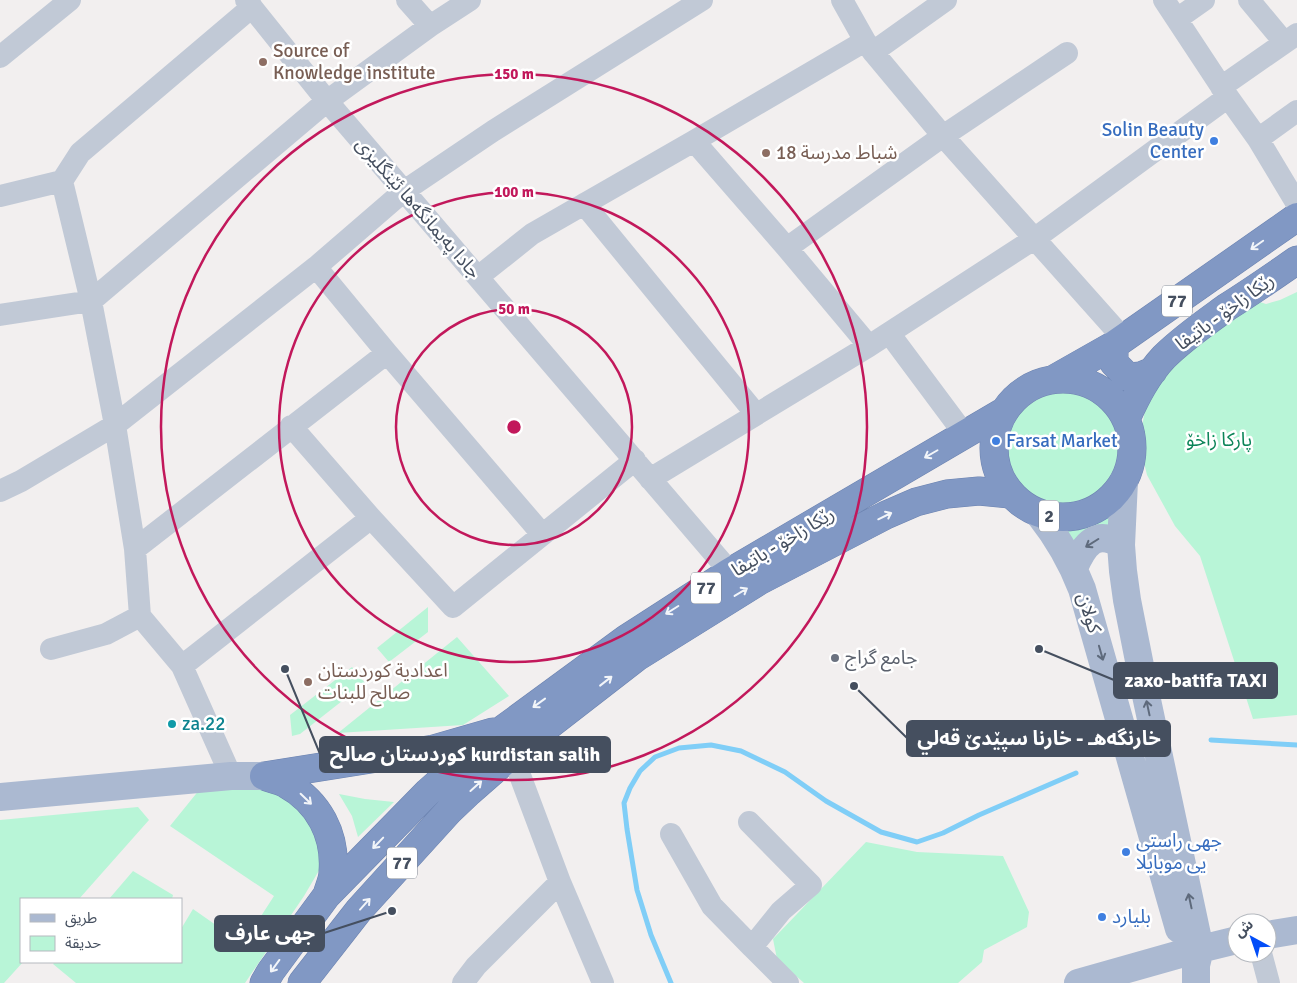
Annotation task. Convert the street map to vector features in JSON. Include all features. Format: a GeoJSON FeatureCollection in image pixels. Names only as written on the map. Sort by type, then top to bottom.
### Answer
{"type":"FeatureCollection","features":[{"type":"Feature","properties":{"kind":"highway","name":"رێکا زاخۆ - باتیفا"},"geometry":{"type":"LineString","coordinates":[[1054,379],[1118,341],[1297,217]]}},
{"type":"Feature","properties":{"kind":"highway","name":"رێکا زاخۆ - باتیفا"},"geometry":{"type":"LineString","coordinates":[[1126,419],[1136,397],[1153,370],[1183,339],[1297,260]]}},
{"type":"Feature","properties":{"kind":"highway"},"geometry":{"type":"LineString","coordinates":[[1118,341],[1114,363],[1128,377],[1141,376],[1153,370]]}},
{"type":"Feature","properties":{"kind":"highway","name":"2"},"geometry":{"type":"LineString","coordinates":[[1054,379],[1076,380],[1097,387],[1114,401],[1126,419],[1132,440],[1131,461],[1124,481],[1112,497],[1096,509],[1078,516],[1058,518],[1039,514],[1023,506],[1010,494],[1000,479],[994,462],[993,445],[996,428],[1004,412],[1017,396],[1028,388],[1054,379]]}},
{"type":"Feature","properties":{"kind":"highway","name":"رێکا زاخۆ - باتیفا"},"geometry":{"type":"LineString","coordinates":[[507,742],[626,639],[730,572],[1004,412]]}},
{"type":"Feature","properties":{"kind":"highway","name":"رێکا زاخۆ - باتیفا"},"geometry":{"type":"LineString","coordinates":[[326,897],[447,774],[507,742],[637,657],[759,581],[886,515],[916,502],[947,494],[978,491],[1010,494]]}},
{"type":"Feature","properties":{"kind":"highway"},"geometry":{"type":"LineString","coordinates":[[264,776],[434,749],[507,742]]}},
{"type":"Feature","properties":{"kind":"highway","name":"77"},"geometry":{"type":"LineString","coordinates":[[302,983],[359,910],[449,812],[507,742]]}},
{"type":"Feature","properties":{"kind":"highway"},"geometry":{"type":"LineString","coordinates":[[264,776],[285,783],[303,795],[318,811],[328,830],[334,852],[333,874],[326,897]]}},
{"type":"Feature","properties":{"kind":"highway","name":"77"},"geometry":{"type":"LineString","coordinates":[[264,983],[326,897]]}},
{"type":"Feature","properties":{"kind":"main road"},"geometry":{"type":"LineString","coordinates":[[1124,481],[1121,545],[1127,600],[1196,965],[1196,983]]}},
{"type":"Feature","properties":{"kind":"main road","name":"كولان"},"geometry":{"type":"LineString","coordinates":[[1039,514],[1064,549],[1082,589],[1121,720],[1136,781],[1193,950]]}},
{"type":"Feature","properties":{"kind":"main road"},"geometry":{"type":"LineString","coordinates":[[1074,568],[1086,545],[1096,539],[1105,537],[1121,545]]}},
{"type":"Feature","properties":{"kind":"main road"},"geometry":{"type":"LineString","coordinates":[[0,797],[231,776],[264,776]]}},
{"type":"Feature","properties":{"kind":"main road"},"geometry":{"type":"LineString","coordinates":[[1277,933],[1297,930]]}},
{"type":"Feature","properties":{"kind":"main road"},"geometry":{"type":"LineString","coordinates":[[1078,983],[1193,950],[1227,942]]}},
{"type":"Feature","properties":{"kind":"street"},"geometry":{"type":"LineString","coordinates":[[0,57],[70,0]]}},
{"type":"Feature","properties":{"kind":"street"},"geometry":{"type":"LineString","coordinates":[[407,0],[430,26]]}},
{"type":"Feature","properties":{"kind":"street"},"geometry":{"type":"LineString","coordinates":[[0,315],[91,301],[327,101],[430,26],[470,0]]}},
{"type":"Feature","properties":{"kind":"street"},"geometry":{"type":"LineString","coordinates":[[0,491],[115,424],[316,266],[404,191],[493,131],[702,0]]}},
{"type":"Feature","properties":{"kind":"street"},"geometry":{"type":"LineString","coordinates":[[842,0],[869,47],[943,136],[1034,239],[1118,341]]}},
{"type":"Feature","properties":{"kind":"street"},"geometry":{"type":"LineString","coordinates":[[478,277],[532,234],[694,141],[869,47],[946,0]]}},
{"type":"Feature","properties":{"kind":"street"},"geometry":{"type":"LineString","coordinates":[[1164,0],[1258,139],[1297,204]]}},
{"type":"Feature","properties":{"kind":"street"},"geometry":{"type":"LineString","coordinates":[[1177,19],[1204,0]]}},
{"type":"Feature","properties":{"kind":"street"},"geometry":{"type":"LineString","coordinates":[[650,478],[889,334],[1034,239],[1225,92],[1291,38],[1249,0]]}},
{"type":"Feature","properties":{"kind":"street"},"geometry":{"type":"LineString","coordinates":[[0,196],[62,181],[80,154],[249,4]]}},
{"type":"Feature","properties":{"kind":"street","name":"جادا په‌يمانگه‌ها ئێنگليزى"},"geometry":{"type":"LineString","coordinates":[[249,4],[327,101],[730,572]]}},
{"type":"Feature","properties":{"kind":"street"},"geometry":{"type":"LineString","coordinates":[[787,248],[943,136],[1067,53]]}},
{"type":"Feature","properties":{"kind":"street"},"geometry":{"type":"LineString","coordinates":[[1258,139],[1297,111]]}},
{"type":"Feature","properties":{"kind":"street"},"geometry":{"type":"LineString","coordinates":[[694,141],[869,346]]}},
{"type":"Feature","properties":{"kind":"street"},"geometry":{"type":"LineString","coordinates":[[62,181],[91,301],[115,424],[135,549],[140,616],[182,666],[231,776]]}},
{"type":"Feature","properties":{"kind":"street"},"geometry":{"type":"LineString","coordinates":[[584,204],[756,414]]}},
{"type":"Feature","properties":{"kind":"street"},"geometry":{"type":"LineString","coordinates":[[316,266],[387,353],[542,534]]}},
{"type":"Feature","properties":{"kind":"street"},"geometry":{"type":"LineString","coordinates":[[889,334],[965,435]]}},
{"type":"Feature","properties":{"kind":"street"},"geometry":{"type":"LineString","coordinates":[[135,549],[387,353]]}},
{"type":"Feature","properties":{"kind":"street"},"geometry":{"type":"LineString","coordinates":[[291,426],[371,518],[453,607],[635,460]]}},
{"type":"Feature","properties":{"kind":"street"},"geometry":{"type":"LineString","coordinates":[[182,666],[371,518]]}},
{"type":"Feature","properties":{"kind":"street"},"geometry":{"type":"LineString","coordinates":[[51,649],[106,634],[140,616]]}},
{"type":"Feature","properties":{"kind":"street"},"geometry":{"type":"LineString","coordinates":[[507,742],[560,882],[603,983]]}},
{"type":"Feature","properties":{"kind":"street"},"geometry":{"type":"LineString","coordinates":[[749,822],[811,885],[781,911],[752,947]]}},
{"type":"Feature","properties":{"kind":"street"},"geometry":{"type":"LineString","coordinates":[[671,834],[712,906],[788,983]]}},
{"type":"Feature","properties":{"kind":"street"},"geometry":{"type":"LineString","coordinates":[[464,983],[476,966],[560,882]]}},
{"type":"Feature","properties":{"kind":"street"},"geometry":{"type":"LineString","coordinates":[[1263,963],[1268,983]]}},
{"type":"Feature","properties":{"kind":"green space","name":"پارکا زاخۆ"},"geometry":{"type":"Polygon","coordinates":[[[1297,292],[1297,715],[1253,719],[1200,556],[1175,526],[1147,475],[1139,442],[1147,400],[1173,361],[1254,300],[1266,304],[1297,292]]]}},
{"type":"Feature","properties":{"kind":"green space"},"geometry":{"type":"Polygon","coordinates":[[[1063,393],[1084,397],[1102,409],[1114,427],[1118,448],[1114,469],[1102,487],[1084,499],[1063,503],[1042,499],[1024,487],[1012,469],[1008,448],[1012,427],[1024,409],[1042,397],[1063,393]]]}},
{"type":"Feature","properties":{"kind":"green space"},"geometry":{"type":"Polygon","coordinates":[[[1115,502],[1115,536],[1073,555],[1057,525],[1080,525],[1104,515],[1115,502]]]}},
{"type":"Feature","properties":{"kind":"green space"},"geometry":{"type":"Polygon","coordinates":[[[428,607],[428,632],[389,662],[377,648],[428,607]]]}},
{"type":"Feature","properties":{"kind":"green space"},"geometry":{"type":"Polygon","coordinates":[[[457,637],[509,696],[463,725],[338,733],[457,637]]]}},
{"type":"Feature","properties":{"kind":"green space"},"geometry":{"type":"Polygon","coordinates":[[[352,667],[365,683],[300,734],[292,736],[290,715],[352,667]]]}},
{"type":"Feature","properties":{"kind":"green space"},"geometry":{"type":"Polygon","coordinates":[[[272,781],[307,803],[324,862],[304,896],[245,983],[76,983],[53,964],[182,963],[182,927],[193,909],[243,944],[274,896],[170,826],[204,784],[272,781]]]}},
{"type":"Feature","properties":{"kind":"green space"},"geometry":{"type":"Polygon","coordinates":[[[339,794],[394,802],[358,837],[352,816],[339,794]]]}},
{"type":"Feature","properties":{"kind":"green space"},"geometry":{"type":"Polygon","coordinates":[[[138,807],[149,820],[80,898],[20,898],[20,963],[22,963],[4,983],[0,983],[0,820],[138,807]]]}},
{"type":"Feature","properties":{"kind":"green space"},"geometry":{"type":"Polygon","coordinates":[[[866,842],[917,852],[1003,856],[1029,912],[1027,927],[984,950],[982,962],[958,983],[804,983],[777,959],[773,939],[866,842]]]}},
{"type":"Feature","properties":{"kind":"green space"},"geometry":{"type":"Polygon","coordinates":[[[133,871],[173,895],[172,898],[110,898],[133,871]]]}},
{"type":"Feature","properties":{"kind":"waterway"},"geometry":{"type":"LineString","coordinates":[[1211,740],[1297,745]]}},
{"type":"Feature","properties":{"kind":"waterway"},"geometry":{"type":"LineString","coordinates":[[671,983],[651,935],[637,890],[624,803],[640,771],[655,757],[679,748],[711,745],[741,751],[785,772],[826,801],[881,832],[917,842],[943,833],[979,815],[1076,773]]}},
{"type":"Feature","properties":{"kind":"place","name":"Source of Knowledge institute"},"geometry":{"type":"Point","coordinates":[263,62]}},
{"type":"Feature","properties":{"kind":"place","name":"Solin Beauty Center"},"geometry":{"type":"Point","coordinates":[1214,141]}},
{"type":"Feature","properties":{"kind":"place","name":"18 شباط مدرسة"},"geometry":{"type":"Point","coordinates":[766,153]}},
{"type":"Feature","properties":{"kind":"place","name":"Farsat Market"},"geometry":{"type":"Point","coordinates":[996,441]}},
{"type":"Feature","properties":{"kind":"place","name":"zaxo-batifa TAXI"},"geometry":{"type":"Point","coordinates":[1039,649]}},
{"type":"Feature","properties":{"kind":"place","name":"جامع گراج"},"geometry":{"type":"Point","coordinates":[835,658]}},
{"type":"Feature","properties":{"kind":"place","name":"كوردستان صالح kurdistan salih"},"geometry":{"type":"Point","coordinates":[285,669]}},
{"type":"Feature","properties":{"kind":"place","name":"اعدادية كوردستان صالح للبنات"},"geometry":{"type":"Point","coordinates":[308,682]}},
{"type":"Feature","properties":{"kind":"place","name":"خارنگه‌هـ - خارنا سپێدێ قه‌لي"},"geometry":{"type":"Point","coordinates":[854,686]}},
{"type":"Feature","properties":{"kind":"place","name":"za.22"},"geometry":{"type":"Point","coordinates":[172,724]}},
{"type":"Feature","properties":{"kind":"place","name":"جهى راستى يى موبايلا"},"geometry":{"type":"Point","coordinates":[1126,852]}},
{"type":"Feature","properties":{"kind":"place","name":"جهى عارف"},"geometry":{"type":"Point","coordinates":[392,911]}},
{"type":"Feature","properties":{"kind":"place","name":"بليارد"},"geometry":{"type":"Point","coordinates":[1102,917]}}]}
